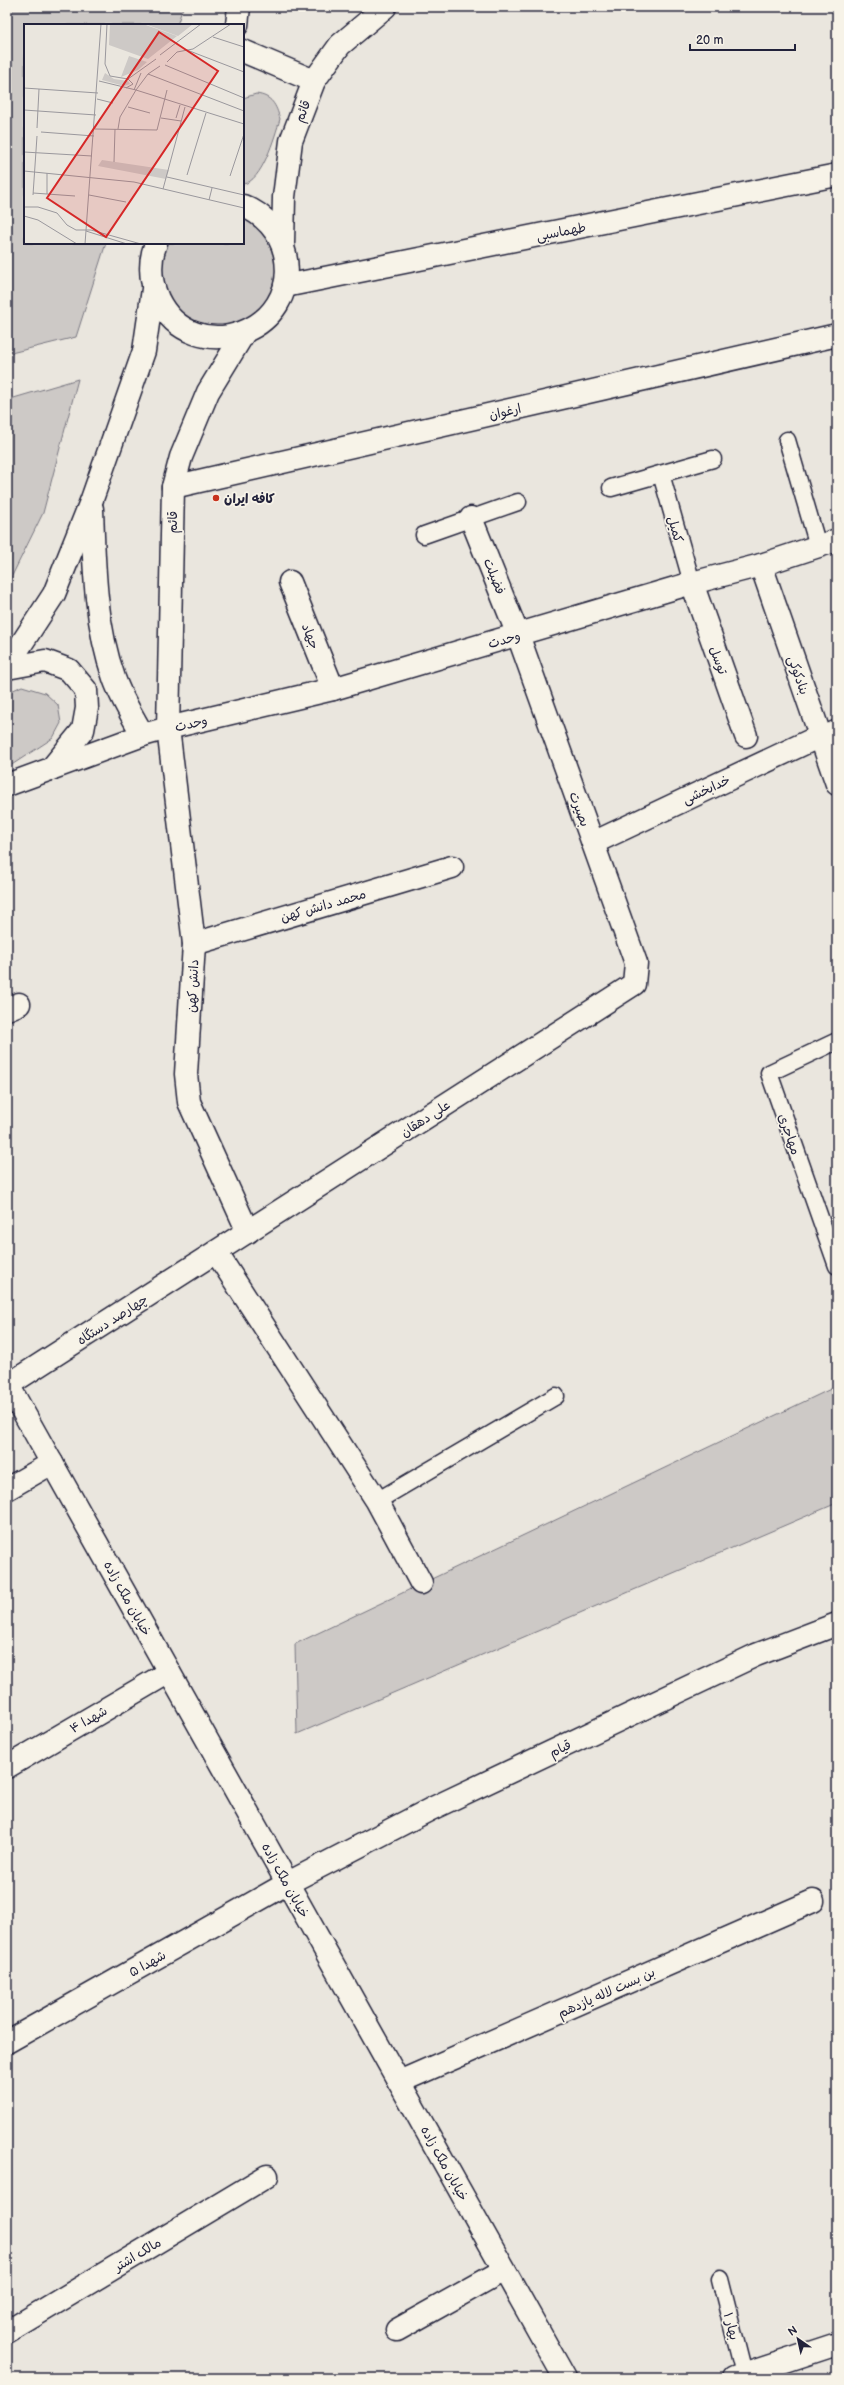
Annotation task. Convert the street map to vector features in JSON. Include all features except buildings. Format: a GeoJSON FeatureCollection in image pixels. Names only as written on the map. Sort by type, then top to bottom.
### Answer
{"type":"FeatureCollection","features":[{"type":"Feature","properties":{"kind":"street"},"geometry":{"type":"LineString","coordinates":[[237,24],[240,7]]}},
{"type":"Feature","properties":{"kind":"street","name":"قائم"},"geometry":{"type":"LineString","coordinates":[[283,244],[284,197],[291,141],[314,81],[340,45],[384,7]]}},
{"type":"Feature","properties":{"kind":"street"},"geometry":{"type":"LineString","coordinates":[[244,51],[314,81]]}},
{"type":"Feature","properties":{"kind":"street","name":"طهماسبی"},"geometry":{"type":"LineString","coordinates":[[285,286],[837,176]]}},
{"type":"Feature","properties":{"kind":"street"},"geometry":{"type":"LineString","coordinates":[[153,289],[163,309],[179,325],[199,335],[222,338],[244,333],[262,322],[277,306],[285,286],[288,265],[283,244],[271,224],[252,210],[244,206]]}},
{"type":"Feature","properties":{"kind":"street"},"geometry":{"type":"LineString","coordinates":[[7,667],[54,594],[92,500],[144,351],[153,289],[151,266],[156,244]]}},
{"type":"Feature","properties":{"kind":"street","name":"قائم"},"geometry":{"type":"LineString","coordinates":[[168,728],[173,487],[181,457],[208,392],[244,333]]}},
{"type":"Feature","properties":{"kind":"street","name":"ارغوان"},"geometry":{"type":"LineString","coordinates":[[173,487],[837,335]]}},
{"type":"Feature","properties":{"kind":"street"},"geometry":{"type":"LineString","coordinates":[[92,500],[94,573],[104,637],[114,677],[127,707],[143,735]]}},
{"type":"Feature","properties":{"kind":"street","name":"فضیلت"},"geometry":{"type":"LineString","coordinates":[[471,518],[518,635]]}},
{"type":"Feature","properties":{"kind":"street","name":"وحدت"},"geometry":{"type":"LineString","coordinates":[[7,785],[143,735],[333,689],[692,583],[761,565],[828,543]]}},
{"type":"Feature","properties":{"kind":"street","name":"بنادکوکی"},"geometry":{"type":"LineString","coordinates":[[761,565],[829,732],[837,784]]}},
{"type":"Feature","properties":{"kind":"street","name":"جهاد"},"geometry":{"type":"LineString","coordinates":[[290,582],[333,689]]}},
{"type":"Feature","properties":{"kind":"street","name":"توسل"},"geometry":{"type":"LineString","coordinates":[[692,583],[746,736]]}},
{"type":"Feature","properties":{"kind":"street","name":"بصیرت"},"geometry":{"type":"LineString","coordinates":[[518,635],[636,963],[634,984]]}},
{"type":"Feature","properties":{"kind":"street"},"geometry":{"type":"LineString","coordinates":[[7,667],[45,662],[70,670],[86,690],[88,708],[83,730],[50,770]]}},
{"type":"Feature","properties":{"kind":"street","name":"دانش کهن"},"geometry":{"type":"LineString","coordinates":[[168,728],[194,944],[186,1074],[189,1102],[248,1232]]}},
{"type":"Feature","properties":{"kind":"street","name":"خدابخشی"},"geometry":{"type":"LineString","coordinates":[[592,843],[829,732]]}},
{"type":"Feature","properties":{"kind":"street","name":"محمد دانش کهن"},"geometry":{"type":"LineString","coordinates":[[194,944],[452,867]]}},
{"type":"Feature","properties":{"kind":"street","name":"علی دهقان"},"geometry":{"type":"LineString","coordinates":[[216,1252],[634,984]]}},
{"type":"Feature","properties":{"kind":"street"},"geometry":{"type":"LineString","coordinates":[[216,1252],[376,1501],[421,1583]]}},
{"type":"Feature","properties":{"kind":"street","name":"چهارصد دستگاه"},"geometry":{"type":"LineString","coordinates":[[8,1384],[216,1252]]}},
{"type":"Feature","properties":{"kind":"street","name":"خیابان ملک زاده"},"geometry":{"type":"LineString","coordinates":[[8,1384],[565,2378]]}},
{"type":"Feature","properties":{"kind":"street"},"geometry":{"type":"LineString","coordinates":[[7,1489],[52,1463]]}},
{"type":"Feature","properties":{"kind":"street","name":"قیام"},"geometry":{"type":"LineString","coordinates":[[288,1883],[431,1809],[705,1679],[756,1656],[837,1624]]}},
{"type":"Feature","properties":{"kind":"street","name":"شهدا ۴"},"geometry":{"type":"LineString","coordinates":[[7,1767],[169,1672]]}},
{"type":"Feature","properties":{"kind":"street","name":"شهدا ۵"},"geometry":{"type":"LineString","coordinates":[[7,2042],[288,1883]]}},
{"type":"Feature","properties":{"kind":"street","name":"بن بست لاله یازدهم"},"geometry":{"type":"LineString","coordinates":[[399,2082],[813,1901]]}},
{"type":"Feature","properties":{"kind":"street","name":"مالک اشتر"},"geometry":{"type":"LineString","coordinates":[[7,2332],[267,2176]]}},
{"type":"Feature","properties":{"kind":"street"},"geometry":{"type":"LineString","coordinates":[[397,2330],[504,2270]]}},
{"type":"Feature","properties":{"kind":"street"},"geometry":{"type":"LineString","coordinates":[[739,2376],[837,2344]]}},
{"type":"Feature","properties":{"kind":"lane"},"geometry":{"type":"LineString","coordinates":[[787,440],[828,543]]}},
{"type":"Feature","properties":{"kind":"lane"},"geometry":{"type":"LineString","coordinates":[[610,488],[713,459]]}},
{"type":"Feature","properties":{"kind":"lane","name":"کمیل"},"geometry":{"type":"LineString","coordinates":[[661,474],[692,583]]}},
{"type":"Feature","properties":{"kind":"lane"},"geometry":{"type":"LineString","coordinates":[[424,535],[518,502]]}},
{"type":"Feature","properties":{"kind":"lane","name":"مهاجری"},"geometry":{"type":"LineString","coordinates":[[837,1041],[769,1074],[837,1266]]}},
{"type":"Feature","properties":{"kind":"lane"},"geometry":{"type":"LineString","coordinates":[[376,1501],[556,1396]]}},
{"type":"Feature","properties":{"kind":"lane","name":"بهار ۱"},"geometry":{"type":"LineString","coordinates":[[720,2279],[739,2376]]}},
{"type":"Feature","properties":{"kind":"shaded area"},"geometry":{"type":"Polygon","coordinates":[[[7,7],[183,7],[177,24],[24,24],[24,244],[106,244],[76,337],[7,354],[7,7]]]}},
{"type":"Feature","properties":{"kind":"shaded area"},"geometry":{"type":"Polygon","coordinates":[[[256,94],[270,99],[277,109],[280,119],[271,147],[262,167],[250,181],[244,184],[244,98],[256,94]]]}},
{"type":"Feature","properties":{"kind":"shaded area"},"geometry":{"type":"Polygon","coordinates":[[[244,212],[273,235],[282,275],[264,313],[228,330],[189,323],[162,293],[159,253],[163,244],[244,244],[244,212]]]}},
{"type":"Feature","properties":{"kind":"shaded area"},"geometry":{"type":"Polygon","coordinates":[[[78,379],[43,513],[7,586],[7,400],[78,379]]]}},
{"type":"Feature","properties":{"kind":"shaded area"},"geometry":{"type":"Polygon","coordinates":[[[22,686],[45,693],[58,705],[61,723],[53,738],[7,768],[7,693],[22,686]]]}},
{"type":"Feature","properties":{"kind":"shaded area"},"geometry":{"type":"Polygon","coordinates":[[[837,1386],[837,1503],[297,1734],[295,1644],[837,1386]]]}},
{"type":"Feature","properties":{"kind":"place","name":"کافه ایران"},"geometry":{"type":"Point","coordinates":[216,498]}}]}
